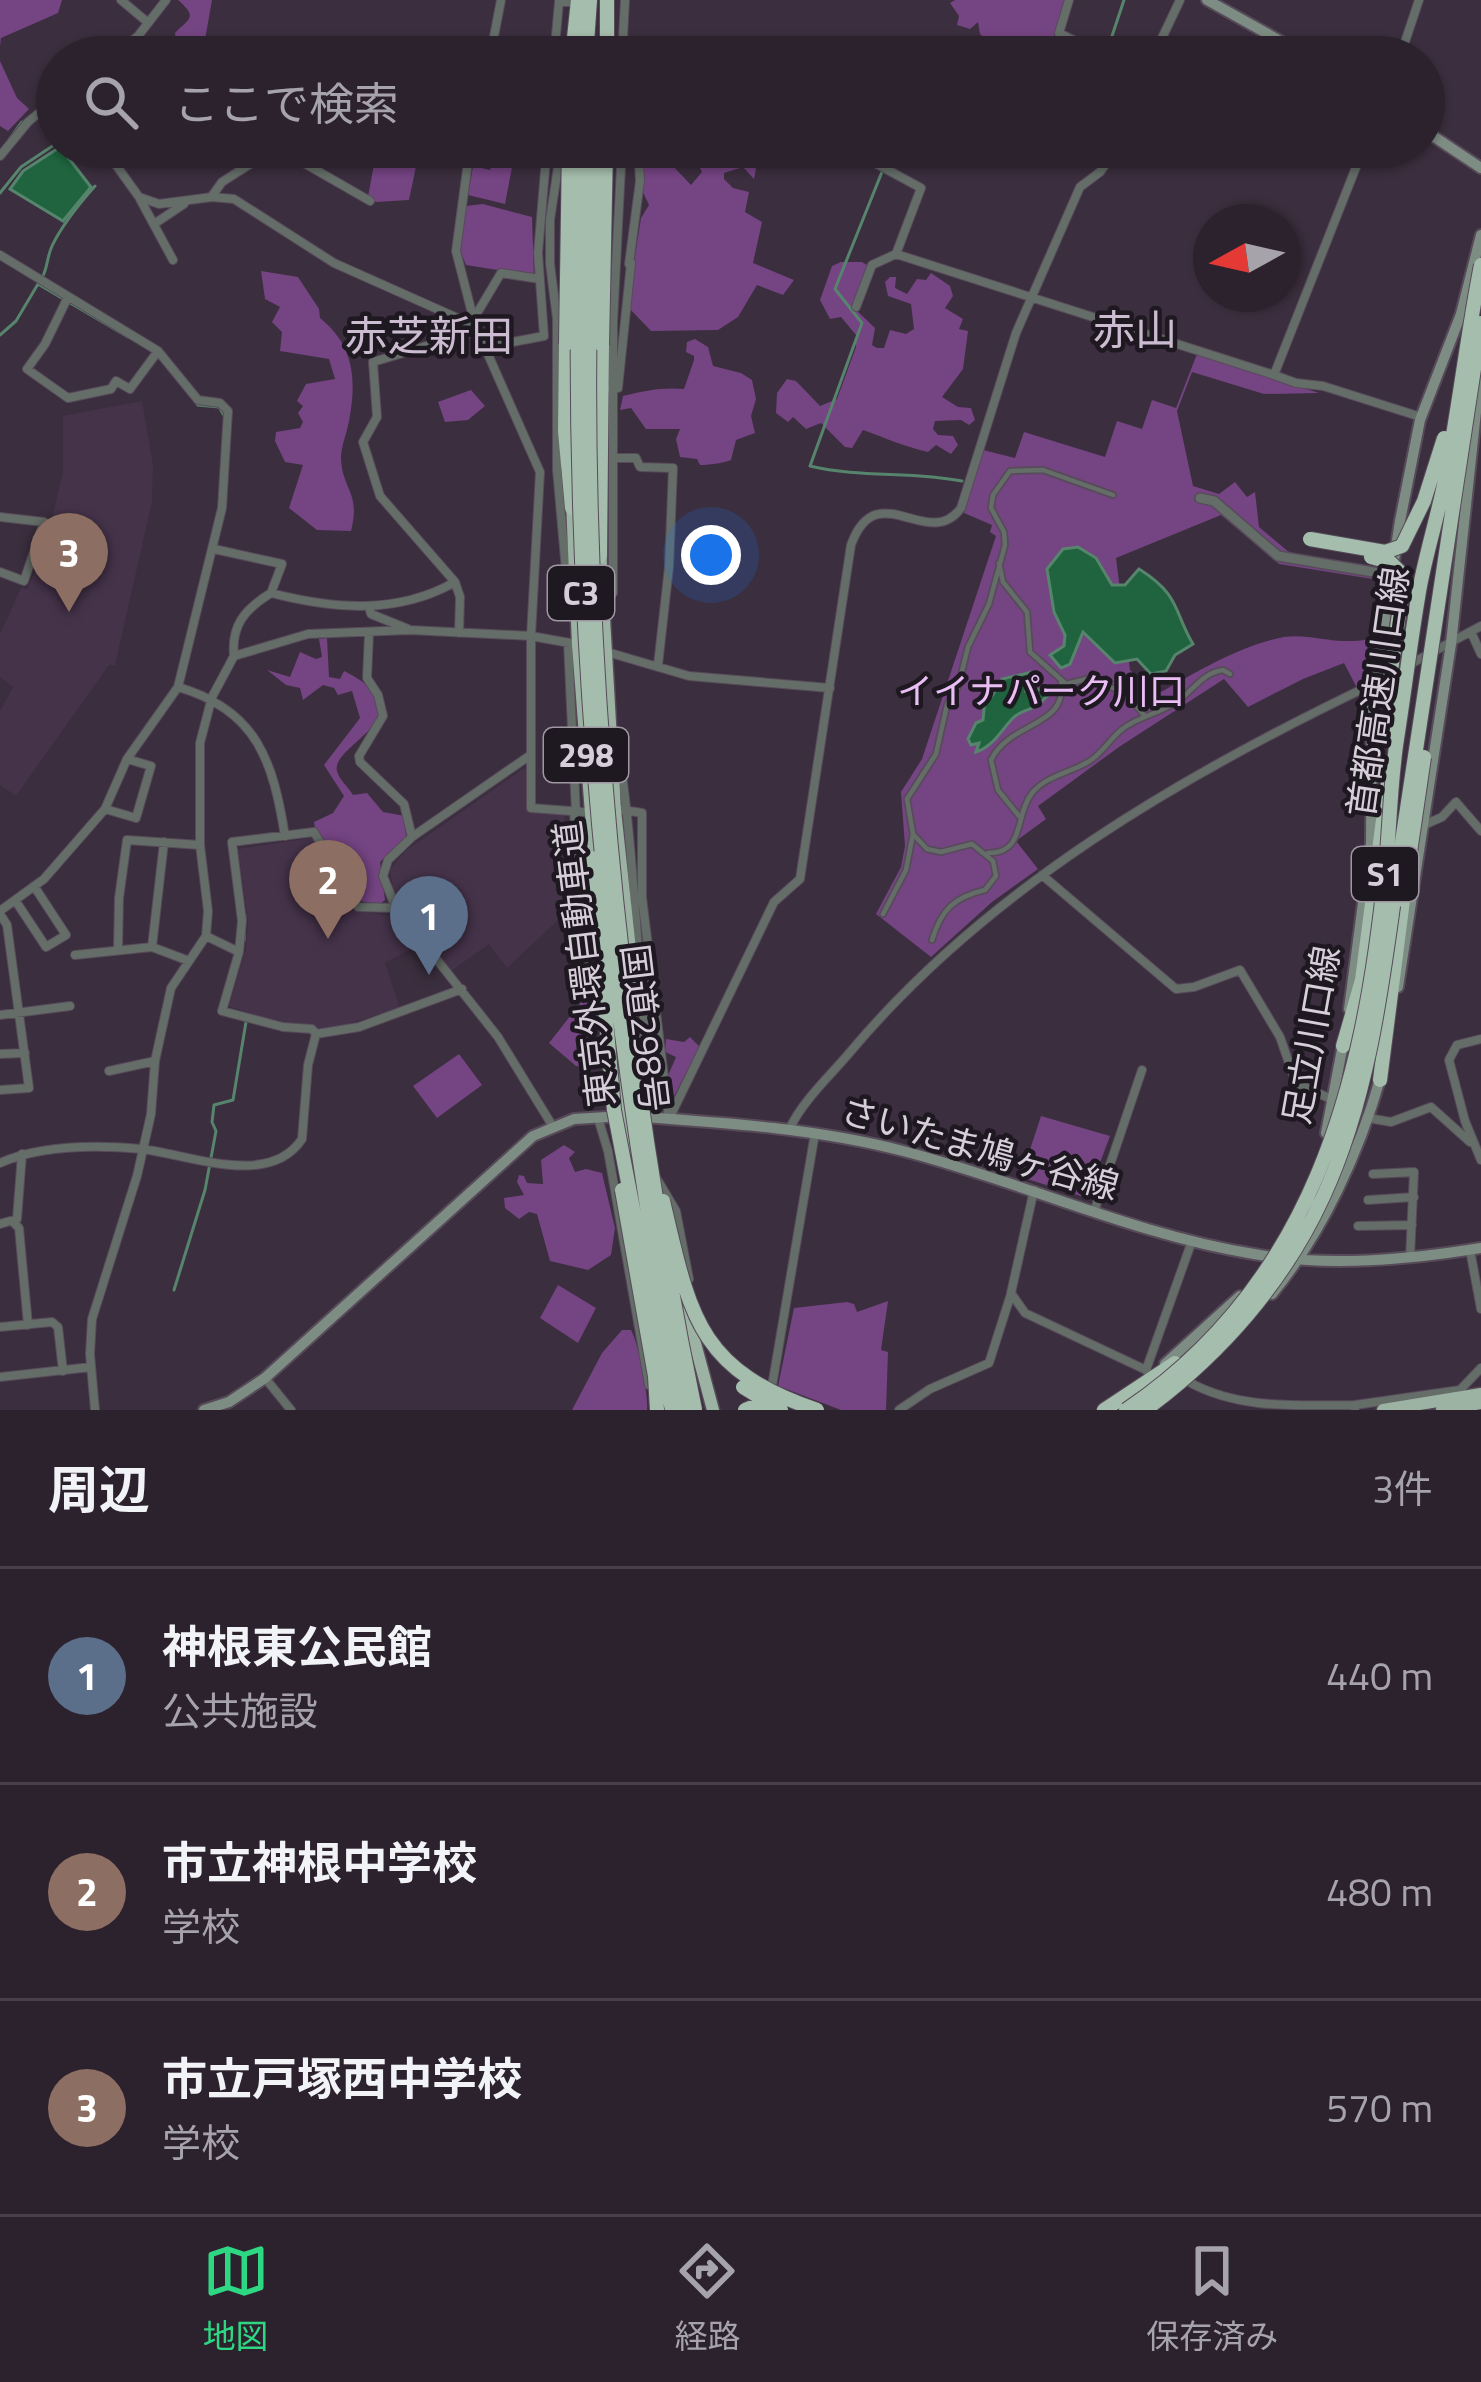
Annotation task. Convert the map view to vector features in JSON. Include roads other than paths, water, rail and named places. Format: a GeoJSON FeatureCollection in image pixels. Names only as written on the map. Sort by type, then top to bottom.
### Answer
{"type":"FeatureCollection","features":[{"type":"Feature","properties":{"kind":"highway"},"geometry":{"type":"LineString","coordinates":[[577,36],[579,0]]}},
{"type":"Feature","properties":{"kind":"highway"},"geometry":{"type":"LineString","coordinates":[[605,36],[607,0]]}},
{"type":"Feature","properties":{"kind":"highway"},"geometry":{"type":"LineString","coordinates":[[571,168],[565,431],[572,508]]}},
{"type":"Feature","properties":{"kind":"highway","name":"国道298号"},"geometry":{"type":"LineString","coordinates":[[572,168],[573,644],[620,1113],[676,1410]]}},
{"type":"Feature","properties":{"kind":"highway","name":"東京外環自動車道"},"geometry":{"type":"LineString","coordinates":[[572,168],[578,494],[590,739],[606,911],[676,1410]]}},
{"type":"Feature","properties":{"kind":"highway","name":"東京外環自動車道"},"geometry":{"type":"LineString","coordinates":[[600,168],[590,406],[596,624],[612,843],[638,1084],[662,1244],[706,1408]]}},
{"type":"Feature","properties":{"kind":"highway"},"geometry":{"type":"LineString","coordinates":[[600,556],[601,168]]}},
{"type":"Feature","properties":{"kind":"highway","name":"国道298号"},"geometry":{"type":"LineString","coordinates":[[601,168],[597,378],[606,684],[657,1179],[706,1408]]}},
{"type":"Feature","properties":{"kind":"highway","name":"首都高速川口線"},"geometry":{"type":"LineString","coordinates":[[1149,1410],[1230,1336],[1285,1267],[1318,1208],[1346,1142],[1380,987],[1452,514],[1481,265]]}},
{"type":"Feature","properties":{"kind":"highway"},"geometry":{"type":"LineString","coordinates":[[1343,1046],[1362,980],[1384,792],[1396,747],[1388,692],[1402,592],[1400,572],[1384,559],[1309,543],[1385,552],[1406,542],[1433,478],[1475,326]]}},
{"type":"Feature","properties":{"kind":"highway","name":"首都高速川口線"},"geometry":{"type":"LineString","coordinates":[[1126,1410],[1197,1353],[1255,1288],[1310,1198],[1350,1087],[1385,878],[1396,747],[1421,582],[1475,326]]}},
{"type":"Feature","properties":{"kind":"highway"},"geometry":{"type":"LineString","coordinates":[[1380,1080],[1441,639],[1452,514]]}},
{"type":"Feature","properties":{"kind":"highway"},"geometry":{"type":"LineString","coordinates":[[590,739],[591,851],[620,1113],[676,1410]]}},
{"type":"Feature","properties":{"kind":"highway"},"geometry":{"type":"LineString","coordinates":[[638,1084],[686,1299],[698,1333],[718,1364],[777,1410]]}},
{"type":"Feature","properties":{"kind":"highway"},"geometry":{"type":"LineString","coordinates":[[620,1113],[622,1198],[655,1376],[656,1410]]}},
{"type":"Feature","properties":{"kind":"highway"},"geometry":{"type":"LineString","coordinates":[[1101,1410],[1194,1348],[1255,1288]]}},
{"type":"Feature","properties":{"kind":"highway"},"geometry":{"type":"LineString","coordinates":[[686,1299],[715,1348],[740,1375],[817,1410]]}},
{"type":"Feature","properties":{"kind":"highway"},"geometry":{"type":"LineString","coordinates":[[1383,1410],[1481,1394]]}},
{"type":"Feature","properties":{"kind":"highway"},"geometry":{"type":"LineString","coordinates":[[745,1410],[776,1400],[803,1410]]}},
{"type":"Feature","properties":{"kind":"highway"},"geometry":{"type":"LineString","coordinates":[[1442,1410],[1481,1403]]}},
{"type":"Feature","properties":{"kind":"main road"},"geometry":{"type":"LineString","coordinates":[[1207,0],[1271,36]]}},
{"type":"Feature","properties":{"kind":"main road"},"geometry":{"type":"LineString","coordinates":[[1445,144],[1481,168]]}},
{"type":"Feature","properties":{"kind":"main road","name":"足立川口線"},"geometry":{"type":"LineString","coordinates":[[1101,1410],[1244,1293],[1305,1194],[1333,1100],[1343,1046],[1371,843],[1370,734],[1391,575],[1421,418],[1462,314],[1481,236]]}},
{"type":"Feature","properties":{"kind":"main road","name":"足立川口線"},"geometry":{"type":"LineString","coordinates":[[1149,1410],[1189,1382],[1246,1326],[1298,1258],[1338,1189],[1368,1118],[1393,1025],[1424,825],[1451,644],[1481,366]]}},
{"type":"Feature","properties":{"kind":"main road","name":"さいたま鳩ヶ谷線"},"geometry":{"type":"LineString","coordinates":[[204,1410],[230,1402],[265,1378],[500,1162],[552,1125],[597,1115],[620,1113],[815,1133],[907,1152],[1192,1241],[1270,1257],[1410,1257],[1476,1249]]}},
{"type":"Feature","properties":{"kind":"street"},"geometry":{"type":"LineString","coordinates":[[122,0],[146,21]]}},
{"type":"Feature","properties":{"kind":"street"},"geometry":{"type":"LineString","coordinates":[[136,36],[166,0]]}},
{"type":"Feature","properties":{"kind":"street"},"geometry":{"type":"LineString","coordinates":[[494,36],[501,0]]}},
{"type":"Feature","properties":{"kind":"street"},"geometry":{"type":"LineString","coordinates":[[555,36],[559,2],[579,0],[570,36]]}},
{"type":"Feature","properties":{"kind":"street"},"geometry":{"type":"LineString","coordinates":[[625,0],[628,36]]}},
{"type":"Feature","properties":{"kind":"street"},"geometry":{"type":"LineString","coordinates":[[1065,36],[1059,33],[1070,0]]}},
{"type":"Feature","properties":{"kind":"street"},"geometry":{"type":"LineString","coordinates":[[1163,36],[1180,0]]}},
{"type":"Feature","properties":{"kind":"street"},"geometry":{"type":"LineString","coordinates":[[1407,36],[1419,0]]}},
{"type":"Feature","properties":{"kind":"street"},"geometry":{"type":"LineString","coordinates":[[0,156],[36,115]]}},
{"type":"Feature","properties":{"kind":"street"},"geometry":{"type":"LineString","coordinates":[[119,168],[140,197],[173,260]]}},
{"type":"Feature","properties":{"kind":"street"},"geometry":{"type":"LineString","coordinates":[[212,197],[222,182],[244,168]]}},
{"type":"Feature","properties":{"kind":"street"},"geometry":{"type":"LineString","coordinates":[[314,168],[370,201]]}},
{"type":"Feature","properties":{"kind":"street"},"geometry":{"type":"LineString","coordinates":[[467,168],[456,250],[476,325],[540,472],[531,636],[531,808],[578,813]]}},
{"type":"Feature","properties":{"kind":"street"},"geometry":{"type":"LineString","coordinates":[[486,347],[544,336],[539,265],[546,168]]}},
{"type":"Feature","properties":{"kind":"street"},"geometry":{"type":"LineString","coordinates":[[566,168],[550,220],[550,264],[557,319],[557,470],[570,615],[576,620]]}},
{"type":"Feature","properties":{"kind":"street"},"geometry":{"type":"LineString","coordinates":[[602,605],[613,593],[611,389],[621,168]]}},
{"type":"Feature","properties":{"kind":"street"},"geometry":{"type":"LineString","coordinates":[[611,389],[618,388],[639,168]]}},
{"type":"Feature","properties":{"kind":"street"},"geometry":{"type":"LineString","coordinates":[[856,307],[872,266],[896,254],[921,188],[883,168]]}},
{"type":"Feature","properties":{"kind":"street"},"geometry":{"type":"LineString","coordinates":[[669,1119],[774,902],[800,879],[850,545],[859,523],[874,513],[934,523],[957,514],[1016,332],[1080,187],[1103,168]]}},
{"type":"Feature","properties":{"kind":"street"},"geometry":{"type":"LineString","coordinates":[[1274,375],[1356,168]]}},
{"type":"Feature","properties":{"kind":"street"},"geometry":{"type":"LineString","coordinates":[[140,197],[159,204],[234,199],[308,244],[315,254],[476,325]]}},
{"type":"Feature","properties":{"kind":"street"},"geometry":{"type":"LineString","coordinates":[[154,224],[185,203]]}},
{"type":"Feature","properties":{"kind":"street"},"geometry":{"type":"LineString","coordinates":[[896,254],[1296,383],[1323,386],[1421,418]]}},
{"type":"Feature","properties":{"kind":"street"},"geometry":{"type":"LineString","coordinates":[[0,256],[158,351],[198,400],[220,403],[227,411],[222,508],[178,687],[127,759],[105,808],[34,886],[0,913],[8,925],[29,1088],[0,1090]]}},
{"type":"Feature","properties":{"kind":"street"},"geometry":{"type":"LineString","coordinates":[[617,266],[631,263]]}},
{"type":"Feature","properties":{"kind":"street"},"geometry":{"type":"LineString","coordinates":[[539,265],[550,264]]}},
{"type":"Feature","properties":{"kind":"street"},"geometry":{"type":"LineString","coordinates":[[459,633],[460,597],[455,582],[380,496],[363,442],[377,417],[373,362],[476,325],[501,273],[540,279]]}},
{"type":"Feature","properties":{"kind":"street"},"geometry":{"type":"LineString","coordinates":[[68,299],[27,369],[68,398],[111,389],[116,382],[130,389],[158,351]]}},
{"type":"Feature","properties":{"kind":"street"},"geometry":{"type":"LineString","coordinates":[[613,458],[636,458],[640,467],[673,467],[658,665]]}},
{"type":"Feature","properties":{"kind":"street"},"geometry":{"type":"LineString","coordinates":[[540,472],[557,470]]}},
{"type":"Feature","properties":{"kind":"street"},"geometry":{"type":"LineString","coordinates":[[884,914],[906,869],[913,835],[907,799],[936,754],[947,705],[958,687],[968,646],[985,616],[999,563],[1005,539],[992,501],[996,486],[1010,471],[1043,470],[1113,494]]}},
{"type":"Feature","properties":{"kind":"street"},"geometry":{"type":"LineString","coordinates":[[1200,498],[1214,501],[1282,558],[1391,575]]}},
{"type":"Feature","properties":{"kind":"street"},"geometry":{"type":"LineString","coordinates":[[0,517],[44,522],[24,581],[0,572]]}},
{"type":"Feature","properties":{"kind":"street"},"geometry":{"type":"LineString","coordinates":[[95,1410],[92,1319],[128,1210],[152,1114],[155,1061],[171,988],[206,936],[200,743],[212,697],[235,656],[238,621],[251,605],[271,593],[282,564],[214,549]]}},
{"type":"Feature","properties":{"kind":"street"},"geometry":{"type":"LineString","coordinates":[[999,563],[1003,582],[1027,612],[1030,652],[1066,684],[1087,679],[1124,692],[1144,716]]}},
{"type":"Feature","properties":{"kind":"street"},"geometry":{"type":"LineString","coordinates":[[271,593],[340,607],[369,607],[421,598],[455,582]]}},
{"type":"Feature","properties":{"kind":"street"},"geometry":{"type":"LineString","coordinates":[[369,607],[371,614],[410,630]]}},
{"type":"Feature","properties":{"kind":"street"},"geometry":{"type":"LineString","coordinates":[[789,1130],[867,1032],[933,962],[1042,875],[1309,713],[1481,626]]}},
{"type":"Feature","properties":{"kind":"street"},"geometry":{"type":"LineString","coordinates":[[235,656],[308,634],[410,630],[531,636],[689,676],[830,688]]}},
{"type":"Feature","properties":{"kind":"street"},"geometry":{"type":"LineString","coordinates":[[1471,632],[1481,654]]}},
{"type":"Feature","properties":{"kind":"street"},"geometry":{"type":"LineString","coordinates":[[369,634],[367,678],[379,695],[383,716],[360,762],[404,804],[412,837]]}},
{"type":"Feature","properties":{"kind":"street"},"geometry":{"type":"LineString","coordinates":[[573,644],[578,813],[592,993],[616,1048]]}},
{"type":"Feature","properties":{"kind":"street"},"geometry":{"type":"LineString","coordinates":[[986,853],[1000,853],[1014,844],[1019,816],[1042,784],[1092,759],[1117,734],[1180,700],[1214,671],[1230,674]]}},
{"type":"Feature","properties":{"kind":"street"},"geometry":{"type":"LineString","coordinates":[[1019,816],[998,790],[991,760],[1012,734],[1052,713],[1062,695],[1060,680]]}},
{"type":"Feature","properties":{"kind":"street"},"geometry":{"type":"LineString","coordinates":[[606,684],[614,692],[645,1029],[640,1045]]}},
{"type":"Feature","properties":{"kind":"street"},"geometry":{"type":"LineString","coordinates":[[178,687],[212,697],[258,741],[270,761],[285,836]]}},
{"type":"Feature","properties":{"kind":"street"},"geometry":{"type":"LineString","coordinates":[[529,757],[412,837],[388,860],[383,876],[396,908],[462,989],[552,1125]]}},
{"type":"Feature","properties":{"kind":"street"},"geometry":{"type":"LineString","coordinates":[[105,808],[136,818],[151,766],[127,759]]}},
{"type":"Feature","properties":{"kind":"street"},"geometry":{"type":"LineString","coordinates":[[1424,825],[1442,817],[1456,802],[1481,831]]}},
{"type":"Feature","properties":{"kind":"street"},"geometry":{"type":"LineString","coordinates":[[623,808],[642,813],[642,897],[669,1119]]}},
{"type":"Feature","properties":{"kind":"street"},"geometry":{"type":"LineString","coordinates":[[316,1034],[312,1029],[283,1027],[222,1011],[239,952],[242,921],[232,842],[317,834],[358,907],[396,908]]}},
{"type":"Feature","properties":{"kind":"street"},"geometry":{"type":"LineString","coordinates":[[913,835],[934,852],[972,844],[995,866],[993,884],[951,902],[932,940]]}},
{"type":"Feature","properties":{"kind":"street"},"geometry":{"type":"LineString","coordinates":[[118,950],[128,839],[200,845]]}},
{"type":"Feature","properties":{"kind":"street"},"geometry":{"type":"LineString","coordinates":[[152,946],[164,842]]}},
{"type":"Feature","properties":{"kind":"street"},"geometry":{"type":"LineString","coordinates":[[1042,875],[1176,989],[1240,970],[1280,1037],[1296,1083],[1333,1100]]}},
{"type":"Feature","properties":{"kind":"street"},"geometry":{"type":"LineString","coordinates":[[15,900],[46,947],[66,935],[34,886]]}},
{"type":"Feature","properties":{"kind":"street"},"geometry":{"type":"LineString","coordinates":[[206,936],[239,952]]}},
{"type":"Feature","properties":{"kind":"street"},"geometry":{"type":"LineString","coordinates":[[75,955],[152,946],[189,961]]}},
{"type":"Feature","properties":{"kind":"street"},"geometry":{"type":"LineString","coordinates":[[316,1034],[359,1027],[462,989]]}},
{"type":"Feature","properties":{"kind":"street"},"geometry":{"type":"LineString","coordinates":[[0,1015],[70,1006]]}},
{"type":"Feature","properties":{"kind":"street"},"geometry":{"type":"LineString","coordinates":[[0,1163],[22,1154],[113,1148],[255,1165],[288,1153],[302,1138],[308,1065],[316,1034]]}},
{"type":"Feature","properties":{"kind":"street"},"geometry":{"type":"LineString","coordinates":[[1481,1039],[1456,1045],[1449,1060],[1481,1160]]}},
{"type":"Feature","properties":{"kind":"street"},"geometry":{"type":"LineString","coordinates":[[0,1054],[25,1053]]}},
{"type":"Feature","properties":{"kind":"street"},"geometry":{"type":"LineString","coordinates":[[110,1070],[155,1061]]}},
{"type":"Feature","properties":{"kind":"street"},"geometry":{"type":"LineString","coordinates":[[1095,1209],[1142,1070]]}},
{"type":"Feature","properties":{"kind":"street"},"geometry":{"type":"LineString","coordinates":[[1368,1118],[1391,1122],[1431,1107],[1473,1145]]}},
{"type":"Feature","properties":{"kind":"street"},"geometry":{"type":"LineString","coordinates":[[597,1115],[608,1151],[656,1410]]}},
{"type":"Feature","properties":{"kind":"street"},"geometry":{"type":"LineString","coordinates":[[777,1410],[771,1395],[815,1133]]}},
{"type":"Feature","properties":{"kind":"street"},"geometry":{"type":"LineString","coordinates":[[22,1154],[14,1222],[19,1228],[28,1325]]}},
{"type":"Feature","properties":{"kind":"street"},"geometry":{"type":"LineString","coordinates":[[1373,1174],[1414,1172],[1410,1257]]}},
{"type":"Feature","properties":{"kind":"street"},"geometry":{"type":"LineString","coordinates":[[657,1179],[676,1210],[692,1293],[705,1326],[739,1376],[771,1395]]}},
{"type":"Feature","properties":{"kind":"street"},"geometry":{"type":"LineString","coordinates":[[899,1410],[930,1389],[989,1363],[1034,1190]]}},
{"type":"Feature","properties":{"kind":"street"},"geometry":{"type":"LineString","coordinates":[[1368,1200],[1414,1197]]}},
{"type":"Feature","properties":{"kind":"street"},"geometry":{"type":"LineString","coordinates":[[0,1224],[14,1222]]}},
{"type":"Feature","properties":{"kind":"street"},"geometry":{"type":"LineString","coordinates":[[1358,1226],[1412,1225]]}},
{"type":"Feature","properties":{"kind":"street"},"geometry":{"type":"LineString","coordinates":[[1011,1292],[1025,1313],[1148,1373],[1192,1241]]}},
{"type":"Feature","properties":{"kind":"street"},"geometry":{"type":"LineString","coordinates":[[1476,1249],[1481,1309]]}},
{"type":"Feature","properties":{"kind":"street"},"geometry":{"type":"LineString","coordinates":[[0,1327],[52,1322],[58,1327],[63,1371]]}},
{"type":"Feature","properties":{"kind":"street"},"geometry":{"type":"LineString","coordinates":[[0,1377],[91,1367]]}},
{"type":"Feature","properties":{"kind":"street"},"geometry":{"type":"LineString","coordinates":[[1189,1382],[1264,1404],[1355,1407],[1460,1394],[1481,1368]]}},
{"type":"Feature","properties":{"kind":"street"},"geometry":{"type":"LineString","coordinates":[[265,1378],[291,1410]]}},
{"type":"Feature","properties":{"kind":"waterway"},"geometry":{"type":"LineString","coordinates":[[1112,36],[1124,0]]}},
{"type":"Feature","properties":{"kind":"waterway"},"geometry":{"type":"LineString","coordinates":[[9,140],[22,122]]}},
{"type":"Feature","properties":{"kind":"waterway"},"geometry":{"type":"LineString","coordinates":[[0,193],[36,157]]}},
{"type":"Feature","properties":{"kind":"waterway"},"geometry":{"type":"LineString","coordinates":[[884,168],[835,289],[862,323],[810,466],[962,481]]}},
{"type":"Feature","properties":{"kind":"waterway"},"geometry":{"type":"LineString","coordinates":[[43,276],[56,238],[95,186]]}},
{"type":"Feature","properties":{"kind":"waterway"},"geometry":{"type":"LineString","coordinates":[[38,284],[128,337]]}},
{"type":"Feature","properties":{"kind":"waterway"},"geometry":{"type":"LineString","coordinates":[[0,335],[16,321],[38,284]]}},
{"type":"Feature","properties":{"kind":"waterway"},"geometry":{"type":"LineString","coordinates":[[195,401],[219,407],[225,417]]}},
{"type":"Feature","properties":{"kind":"waterway"},"geometry":{"type":"LineString","coordinates":[[244,941],[245,915]]}},
{"type":"Feature","properties":{"kind":"waterway"},"geometry":{"type":"LineString","coordinates":[[174,1290],[205,1190],[216,1131],[214,1105],[233,1100],[246,1022]]}},
{"type":"Feature","properties":{"kind":"place","name":"市立戸塚西中学校"},"geometry":{"type":"Point","coordinates":[69,612]}},
{"type":"Feature","properties":{"kind":"place","name":"市立神根中学校"},"geometry":{"type":"Point","coordinates":[328,939]}},
{"type":"Feature","properties":{"kind":"place","name":"神根東公民館"},"geometry":{"type":"Point","coordinates":[429,975]}},
{"type":"Feature","properties":{"kind":"district","name":"赤山"},"geometry":{"type":"Point","coordinates":[1135,330]}},
{"type":"Feature","properties":{"kind":"district","name":"赤芝新田"},"geometry":{"type":"Point","coordinates":[429,336]}},
{"type":"Feature","properties":{"kind":"park label","name":"イイナパーク川口"},"geometry":{"type":"Point","coordinates":[1041,691]}}]}
